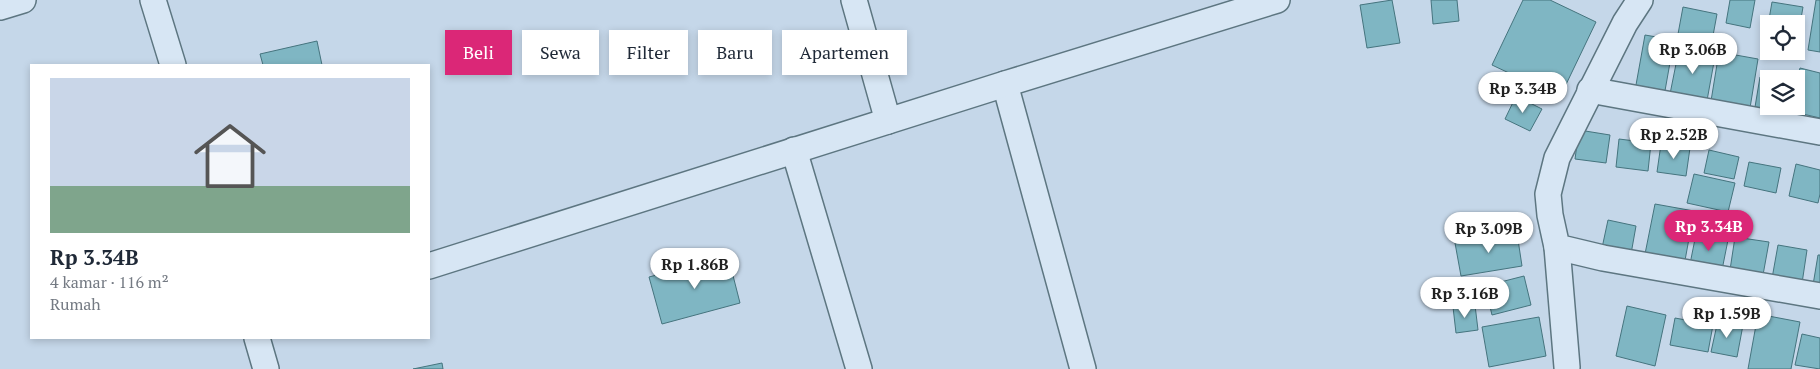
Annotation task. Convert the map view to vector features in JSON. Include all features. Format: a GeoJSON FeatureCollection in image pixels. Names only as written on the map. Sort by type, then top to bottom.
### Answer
{"type":"FeatureCollection","features":[{"type":"Feature","properties":{"kind":"street"},"geometry":{"type":"LineString","coordinates":[[0,7],[23,0]]}},
{"type":"Feature","properties":{"kind":"street"},"geometry":{"type":"LineString","coordinates":[[153,0],[173,64]]}},
{"type":"Feature","properties":{"kind":"street"},"geometry":{"type":"LineString","coordinates":[[854,0],[888,120]]}},
{"type":"Feature","properties":{"kind":"street"},"geometry":{"type":"LineString","coordinates":[[430,266],[888,120],[1277,0]]}},
{"type":"Feature","properties":{"kind":"street"},"geometry":{"type":"LineString","coordinates":[[1567,367],[1557,246],[1550,215],[1548,194],[1557,158],[1625,23],[1640,0]]}},
{"type":"Feature","properties":{"kind":"street"},"geometry":{"type":"LineString","coordinates":[[1005,84],[1084,369]]}},
{"type":"Feature","properties":{"kind":"street"},"geometry":{"type":"LineString","coordinates":[[1590,90],[1820,132]]}},
{"type":"Feature","properties":{"kind":"street"},"geometry":{"type":"LineString","coordinates":[[794,150],[859,369]]}},
{"type":"Feature","properties":{"kind":"street"},"geometry":{"type":"LineString","coordinates":[[1557,246],[1603,258],[1820,296]]}},
{"type":"Feature","properties":{"kind":"street"},"geometry":{"type":"LineString","coordinates":[[257,339],[266,369]]}},
{"type":"Feature","properties":{"kind":"building"},"geometry":{"type":"Polygon","coordinates":[[[1392,0],[1400,43],[1367,48],[1360,5],[1392,0]]]}},
{"type":"Feature","properties":{"kind":"building"},"geometry":{"type":"Polygon","coordinates":[[[1431,0],[1457,0],[1459,21],[1433,24],[1431,0]]]}},
{"type":"Feature","properties":{"kind":"building"},"geometry":{"type":"Polygon","coordinates":[[[1523,0],[1550,0],[1596,22],[1560,97],[1492,65],[1523,0]]]}},
{"type":"Feature","properties":{"kind":"building"},"geometry":{"type":"Polygon","coordinates":[[[1730,0],[1755,0],[1750,28],[1726,23],[1730,0]]]}},
{"type":"Feature","properties":{"kind":"building"},"geometry":{"type":"Polygon","coordinates":[[[1816,0],[1820,0],[1820,52],[1808,50],[1816,0]]]}},
{"type":"Feature","properties":{"kind":"building"},"geometry":{"type":"Polygon","coordinates":[[[1772,2],[1803,7],[1802,15],[1770,15],[1772,2]]]}},
{"type":"Feature","properties":{"kind":"building"},"geometry":{"type":"Polygon","coordinates":[[[1683,7],[1717,14],[1712,41],[1678,34],[1683,7]]]}},
{"type":"Feature","properties":{"kind":"building"},"geometry":{"type":"Polygon","coordinates":[[[1645,35],[1674,40],[1663,102],[1634,96],[1645,35]]]}},
{"type":"Feature","properties":{"kind":"building"},"geometry":{"type":"Polygon","coordinates":[[[317,41],[322,64],[263,64],[260,54],[317,41]]]}},
{"type":"Feature","properties":{"kind":"building"},"geometry":{"type":"Polygon","coordinates":[[[1680,44],[1716,51],[1706,106],[1669,99],[1680,44]]]}},
{"type":"Feature","properties":{"kind":"building"},"geometry":{"type":"Polygon","coordinates":[[[1719,52],[1758,59],[1750,108],[1711,101],[1719,52]]]}},
{"type":"Feature","properties":{"kind":"building"},"geometry":{"type":"Polygon","coordinates":[[[1800,68],[1820,73],[1820,118],[1805,114],[1805,70],[1800,70],[1800,68]]]}},
{"type":"Feature","properties":{"kind":"building"},"geometry":{"type":"Polygon","coordinates":[[[1760,77],[1760,108],[1755,107],[1760,77]]]}},
{"type":"Feature","properties":{"kind":"building"},"geometry":{"type":"Polygon","coordinates":[[[1516,96],[1542,109],[1530,131],[1505,119],[1516,96]]]}},
{"type":"Feature","properties":{"kind":"building"},"geometry":{"type":"Polygon","coordinates":[[[1579,130],[1610,135],[1606,163],[1575,159],[1579,130]]]}},
{"type":"Feature","properties":{"kind":"building"},"geometry":{"type":"Polygon","coordinates":[[[1619,139],[1651,143],[1648,171],[1616,167],[1619,139]]]}},
{"type":"Feature","properties":{"kind":"building"},"geometry":{"type":"Polygon","coordinates":[[[1661,144],[1690,148],[1686,176],[1657,172],[1661,144]]]}},
{"type":"Feature","properties":{"kind":"building"},"geometry":{"type":"Polygon","coordinates":[[[1709,150],[1739,157],[1734,179],[1704,173],[1709,150]]]}},
{"type":"Feature","properties":{"kind":"building"},"geometry":{"type":"Polygon","coordinates":[[[1749,162],[1781,168],[1776,193],[1744,186],[1749,162]]]}},
{"type":"Feature","properties":{"kind":"building"},"geometry":{"type":"Polygon","coordinates":[[[1796,164],[1820,170],[1818,203],[1789,196],[1796,164]]]}},
{"type":"Feature","properties":{"kind":"building"},"geometry":{"type":"Polygon","coordinates":[[[1694,174],[1735,183],[1728,212],[1687,203],[1694,174]]]}},
{"type":"Feature","properties":{"kind":"building"},"geometry":{"type":"Polygon","coordinates":[[[1655,204],[1694,211],[1684,266],[1644,259],[1655,204]]]}},
{"type":"Feature","properties":{"kind":"building"},"geometry":{"type":"Polygon","coordinates":[[[1608,220],[1636,226],[1631,254],[1602,248],[1608,220]]]}},
{"type":"Feature","properties":{"kind":"building"},"geometry":{"type":"Polygon","coordinates":[[[1517,233],[1522,266],[1461,276],[1455,243],[1517,233]]]}},
{"type":"Feature","properties":{"kind":"building"},"geometry":{"type":"Polygon","coordinates":[[[1696,234],[1728,240],[1722,270],[1690,264],[1696,234]]]}},
{"type":"Feature","properties":{"kind":"building"},"geometry":{"type":"Polygon","coordinates":[[[1735,237],[1769,242],[1763,275],[1730,270],[1735,237]]]}},
{"type":"Feature","properties":{"kind":"building"},"geometry":{"type":"Polygon","coordinates":[[[1778,245],[1807,250],[1801,290],[1771,284],[1778,245]]]}},
{"type":"Feature","properties":{"kind":"building"},"geometry":{"type":"Polygon","coordinates":[[[1818,255],[1820,255],[1820,286],[1813,285],[1818,255]]]}},
{"type":"Feature","properties":{"kind":"building"},"geometry":{"type":"Polygon","coordinates":[[[728,256],[740,303],[662,324],[649,277],[728,256]]]}},
{"type":"Feature","properties":{"kind":"building"},"geometry":{"type":"Polygon","coordinates":[[[1524,276],[1531,305],[1492,315],[1485,286],[1524,276]]]}},
{"type":"Feature","properties":{"kind":"building"},"geometry":{"type":"Polygon","coordinates":[[[1475,305],[1478,330],[1456,333],[1453,307],[1475,305]]]}},
{"type":"Feature","properties":{"kind":"building"},"geometry":{"type":"Polygon","coordinates":[[[1627,306],[1666,315],[1655,366],[1616,356],[1627,306]]]}},
{"type":"Feature","properties":{"kind":"building"},"geometry":{"type":"Polygon","coordinates":[[[1758,314],[1800,322],[1791,369],[1748,369],[1758,314]]]}},
{"type":"Feature","properties":{"kind":"building"},"geometry":{"type":"Polygon","coordinates":[[[1539,317],[1546,356],[1489,367],[1482,327],[1539,317]]]}},
{"type":"Feature","properties":{"kind":"building"},"geometry":{"type":"Polygon","coordinates":[[[1675,318],[1713,325],[1708,352],[1670,345],[1675,318]]]}},
{"type":"Feature","properties":{"kind":"building"},"geometry":{"type":"Polygon","coordinates":[[[1718,320],[1743,325],[1737,357],[1711,352],[1718,320]]]}},
{"type":"Feature","properties":{"kind":"building"},"geometry":{"type":"Polygon","coordinates":[[[1802,334],[1820,338],[1820,369],[1795,365],[1802,334]]]}},
{"type":"Feature","properties":{"kind":"building"},"geometry":{"type":"Polygon","coordinates":[[[442,363],[443,369],[413,369],[442,363]]]}}]}
